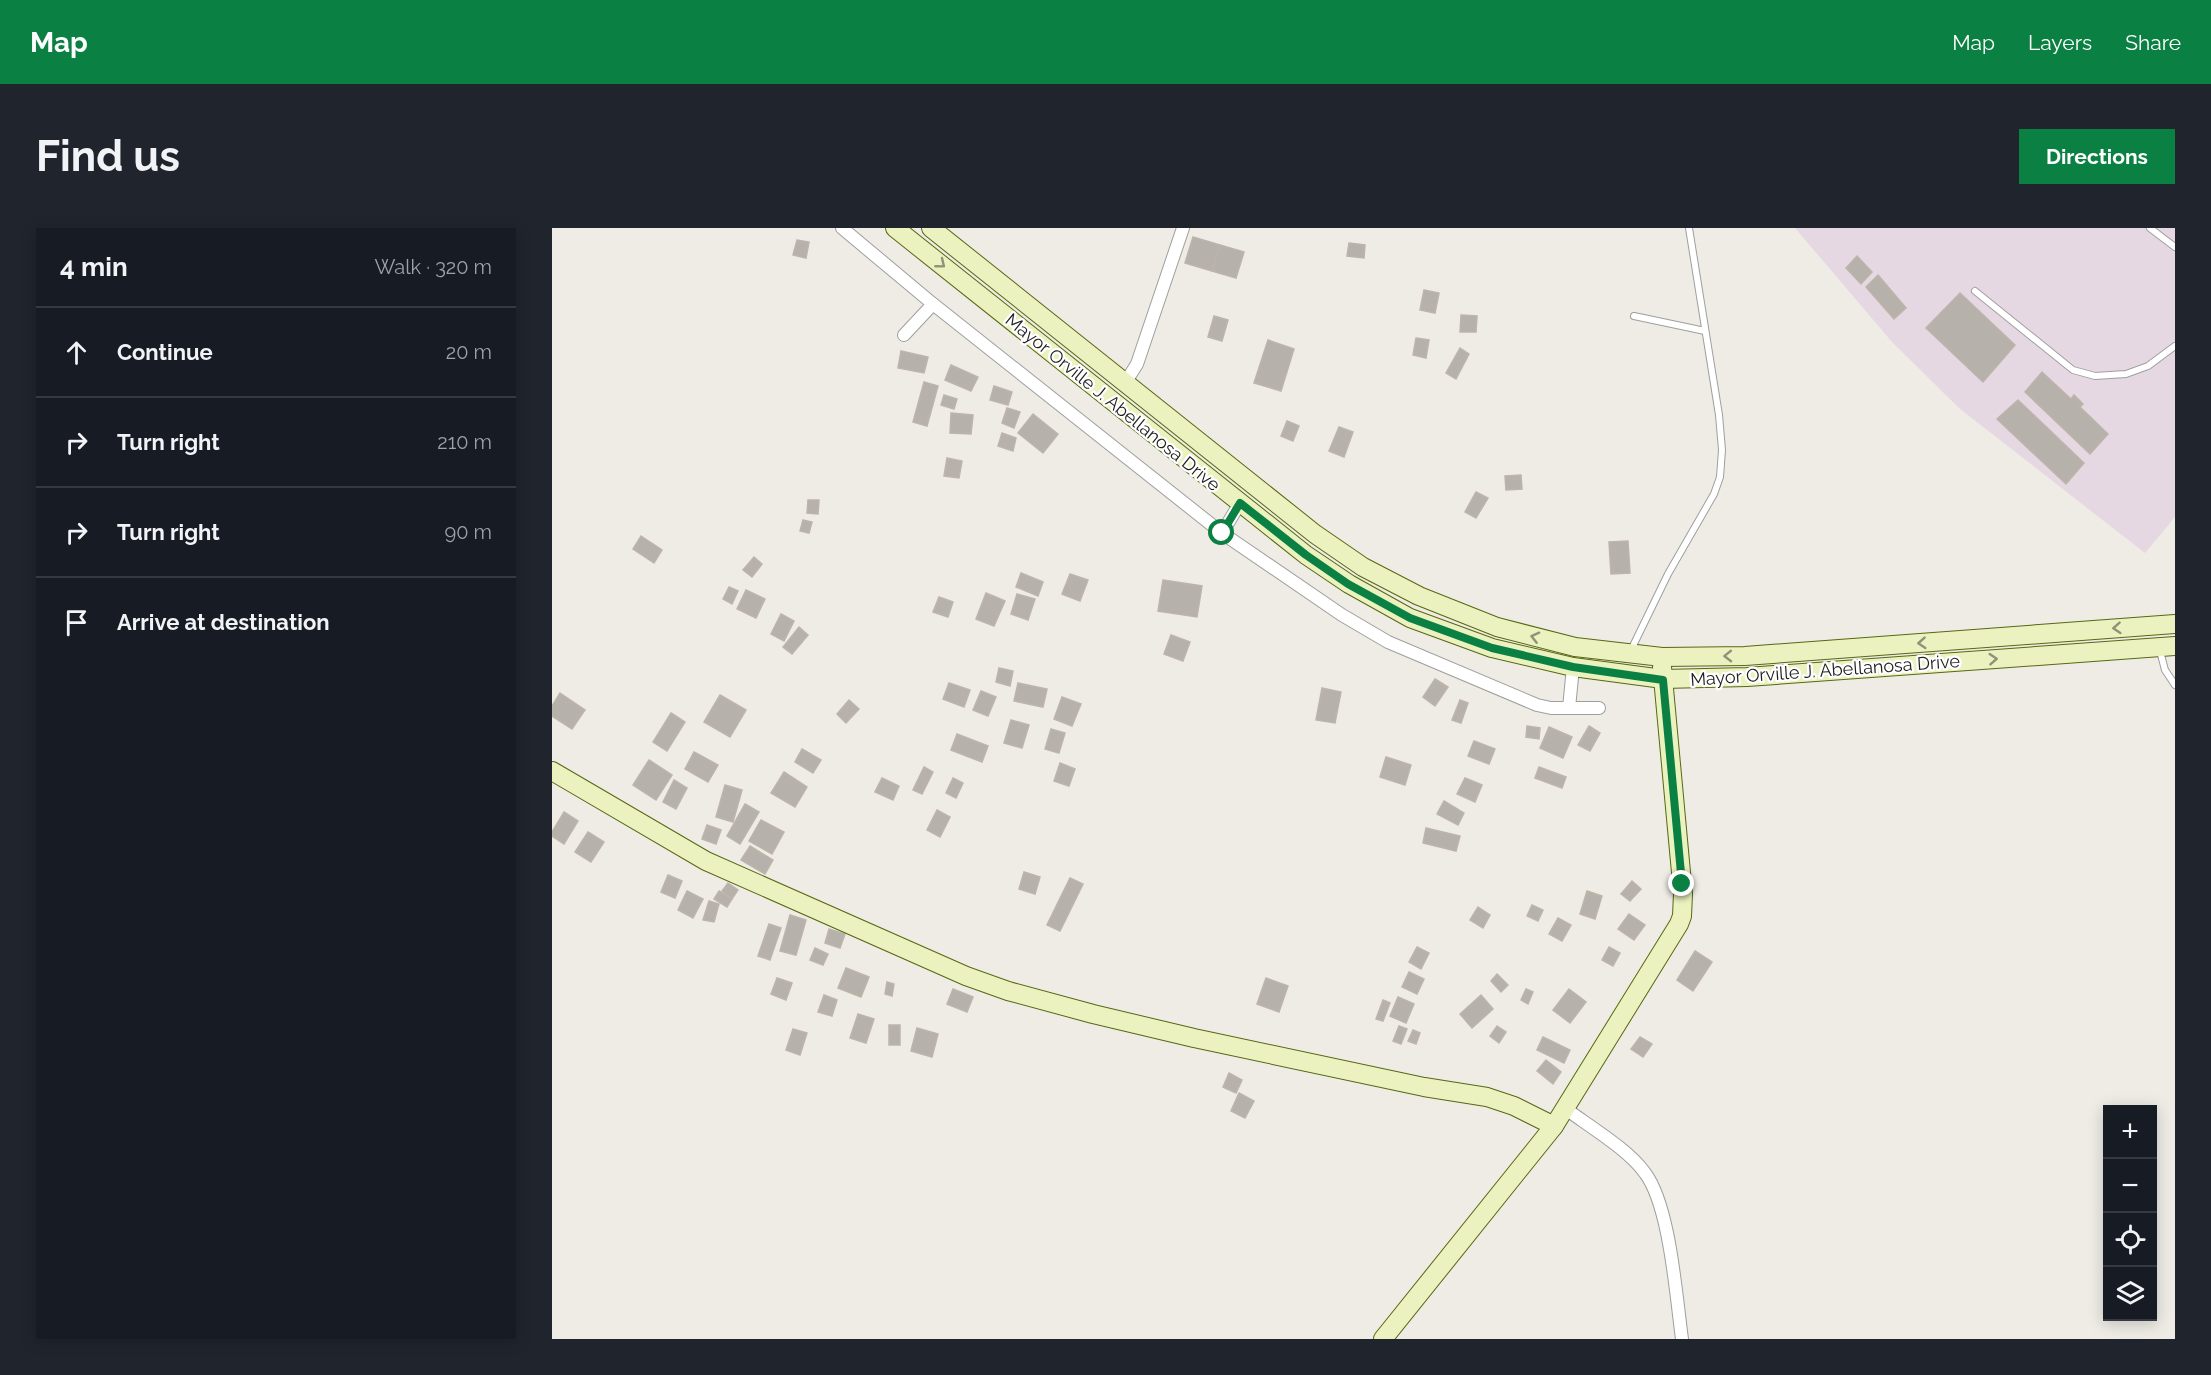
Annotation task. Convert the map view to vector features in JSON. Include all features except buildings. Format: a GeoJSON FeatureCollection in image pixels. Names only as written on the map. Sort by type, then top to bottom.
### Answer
{"type":"FeatureCollection","features":[{"type":"Feature","properties":{"kind":"main road","name":"Mayor Orville J. Abellanosa Drive"},"geometry":{"type":"LineString","coordinates":[[895,228],[1306,555],[1348,584],[1410,618],[1492,648],[1573,667],[1663,680],[1747,677],[2167,646]]}},
{"type":"Feature","properties":{"kind":"main road","name":"Mayor Orville J. Abellanosa Drive"},"geometry":{"type":"LineString","coordinates":[[931,228],[1315,534],[1363,567],[1419,596],[1497,627],[1575,647],[1662,657],[1745,656],[2166,625]]}},
{"type":"Feature","properties":{"kind":"main road"},"geometry":{"type":"LineString","coordinates":[[2166,625],[2167,646]]}},
{"type":"Feature","properties":{"kind":"main road"},"geometry":{"type":"LineString","coordinates":[[1383,1339],[1554,1126],[1679,924],[1682,916],[1683,894],[1662,657]]}},
{"type":"Feature","properties":{"kind":"main road"},"geometry":{"type":"LineString","coordinates":[[552,771],[706,861],[966,976],[1008,991],[1194,1038],[1424,1087],[1487,1097],[1523,1110],[1554,1126]]}},
{"type":"Feature","properties":{"kind":"street"},"geometry":{"type":"LineString","coordinates":[[842,228],[933,304],[1222,533],[1342,615],[1388,642],[1537,705],[1599,708]]}},
{"type":"Feature","properties":{"kind":"street"},"geometry":{"type":"LineString","coordinates":[[1125,383],[1137,364],[1183,228]]}},
{"type":"Feature","properties":{"kind":"street"},"geometry":{"type":"LineString","coordinates":[[904,335],[933,304]]}},
{"type":"Feature","properties":{"kind":"street"},"geometry":{"type":"LineString","coordinates":[[1222,533],[1240,503]]}},
{"type":"Feature","properties":{"kind":"street"},"geometry":{"type":"LineString","coordinates":[[1569,708],[1573,667]]}},
{"type":"Feature","properties":{"kind":"street"},"geometry":{"type":"LineString","coordinates":[[1566,1109],[1635,1161],[1653,1184],[1668,1243],[1682,1339]]}},
{"type":"Feature","properties":{"kind":"lane"},"geometry":{"type":"LineString","coordinates":[[1629,653],[1668,574],[1714,494],[1720,477],[1722,450],[1719,415],[1689,228]]}},
{"type":"Feature","properties":{"kind":"lane"},"geometry":{"type":"LineString","coordinates":[[2150,228],[2175,247]]}},
{"type":"Feature","properties":{"kind":"lane"},"geometry":{"type":"LineString","coordinates":[[1975,291],[2073,370],[2096,376],[2126,374],[2148,366],[2175,346]]}},
{"type":"Feature","properties":{"kind":"lane"},"geometry":{"type":"LineString","coordinates":[[1634,316],[1705,331]]}},
{"type":"Feature","properties":{"kind":"lane"},"geometry":{"type":"LineString","coordinates":[[2167,646],[2165,670],[2175,685]]}},
{"type":"Feature","properties":{"kind":"shaded area"},"geometry":{"type":"Polygon","coordinates":[[[1795,228],[2175,228],[2175,517],[2145,553],[1960,409],[1892,342],[1795,228]]]}},
{"type":"Feature","properties":{"kind":"route"},"geometry":{"type":"LineString","coordinates":[[1222,533],[1240,503],[1306,555],[1348,584],[1410,618],[1492,648],[1573,667],[1663,680],[1682,884]]}}]}
